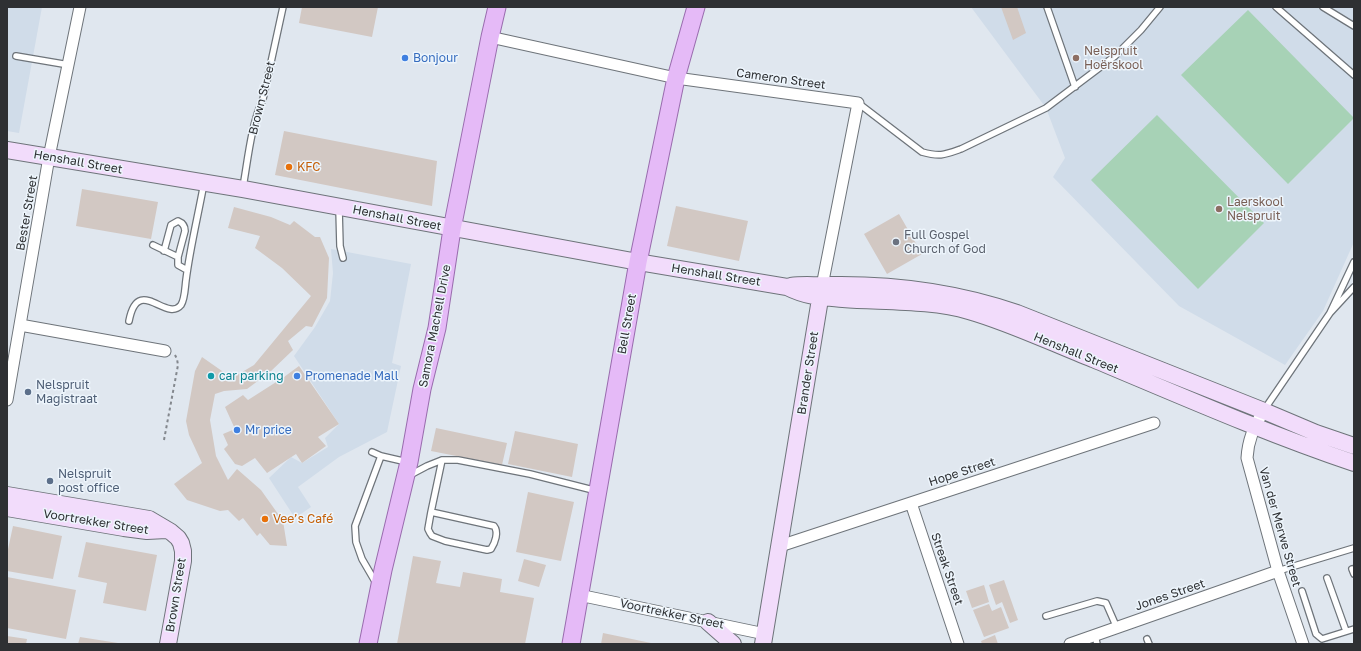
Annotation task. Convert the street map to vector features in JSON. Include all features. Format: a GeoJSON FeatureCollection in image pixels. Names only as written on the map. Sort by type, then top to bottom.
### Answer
{"type":"FeatureCollection","features":[{"type":"Feature","properties":{"kind":"main road","name":"Samora Machell Drive"},"geometry":{"type":"LineString","coordinates":[[368,644],[408,470],[422,389],[437,328],[452,229],[497,7]]}},
{"type":"Feature","properties":{"kind":"main road","name":"Bell Street"},"geometry":{"type":"LineString","coordinates":[[570,644],[638,262],[676,78],[696,7]]}},
{"type":"Feature","properties":{"kind":"street","name":"Bester Street"},"geometry":{"type":"LineString","coordinates":[[7,400],[50,157],[80,7]]}},
{"type":"Feature","properties":{"kind":"street","name":"Cameron Street"},"geometry":{"type":"LineString","coordinates":[[490,37],[676,78],[858,103]]}},
{"type":"Feature","properties":{"kind":"street","name":"Brander Street"},"geometry":{"type":"LineString","coordinates":[[764,639],[821,292],[858,103]]}},
{"type":"Feature","properties":{"kind":"street","name":"Henshall Street"},"geometry":{"type":"LineString","coordinates":[[7,150],[204,183],[452,229],[787,287],[800,293],[821,292],[968,310],[1048,341],[1259,418],[1354,463]]}},
{"type":"Feature","properties":{"kind":"street"},"geometry":{"type":"LineString","coordinates":[[20,325],[165,351]]}},
{"type":"Feature","properties":{"kind":"street","name":"Henshall Street"},"geometry":{"type":"LineString","coordinates":[[1259,418],[1316,433],[1353,445]]}},
{"type":"Feature","properties":{"kind":"street","name":"Van der Merwe Street"},"geometry":{"type":"LineString","coordinates":[[1259,418],[1248,447],[1247,458],[1278,571],[1303,644]]}},
{"type":"Feature","properties":{"kind":"street","name":"Hope Street"},"geometry":{"type":"LineString","coordinates":[[780,546],[1154,423]]}},
{"type":"Feature","properties":{"kind":"street","name":"Voortrekker Street"},"geometry":{"type":"LineString","coordinates":[[7,495],[149,520],[166,530]]}},
{"type":"Feature","properties":{"kind":"street","name":"Streak Street"},"geometry":{"type":"LineString","coordinates":[[910,503],[958,644]]}},
{"type":"Feature","properties":{"kind":"street","name":"Voortrekker Street"},"geometry":{"type":"LineString","coordinates":[[7,508],[124,528],[147,531],[166,530]]}},
{"type":"Feature","properties":{"kind":"street","name":"Brown Street"},"geometry":{"type":"LineString","coordinates":[[166,530],[178,538],[183,551],[183,561],[168,644]]}},
{"type":"Feature","properties":{"kind":"street","name":"Jones Street"},"geometry":{"type":"LineString","coordinates":[[1070,644],[1096,640],[1117,628],[1278,571]]}},
{"type":"Feature","properties":{"kind":"street","name":"Voortrekker Street"},"geometry":{"type":"LineString","coordinates":[[579,595],[708,622],[764,639]]}},
{"type":"Feature","properties":{"kind":"street"},"geometry":{"type":"LineString","coordinates":[[708,622],[733,644]]}},
{"type":"Feature","properties":{"kind":"lane","name":"Brown Street"},"geometry":{"type":"LineString","coordinates":[[243,190],[254,128],[258,110],[263,99],[283,7]]}},
{"type":"Feature","properties":{"kind":"lane"},"geometry":{"type":"LineString","coordinates":[[689,7],[691,24]]}},
{"type":"Feature","properties":{"kind":"lane"},"geometry":{"type":"LineString","coordinates":[[1047,7],[1075,87]]}},
{"type":"Feature","properties":{"kind":"lane","name":"Cameron Street"},"geometry":{"type":"LineString","coordinates":[[858,103],[922,152],[935,156],[946,154],[961,149],[1046,108],[1115,56],[1141,30],[1160,7]]}},
{"type":"Feature","properties":{"kind":"lane"},"geometry":{"type":"LineString","coordinates":[[1276,7],[1354,75]]}},
{"type":"Feature","properties":{"kind":"lane"},"geometry":{"type":"LineString","coordinates":[[1323,7],[1354,26]]}},
{"type":"Feature","properties":{"kind":"lane"},"geometry":{"type":"LineString","coordinates":[[16,56],[69,65]]}},
{"type":"Feature","properties":{"kind":"lane"},"geometry":{"type":"LineString","coordinates":[[130,321],[131,311],[136,304],[142,300],[147,300],[171,309],[180,305],[184,296],[187,270],[204,183]]}},
{"type":"Feature","properties":{"kind":"lane"},"geometry":{"type":"LineString","coordinates":[[339,207],[340,246],[343,258]]}},
{"type":"Feature","properties":{"kind":"lane"},"geometry":{"type":"LineString","coordinates":[[164,250],[171,225],[178,221],[181,222],[185,227],[185,231],[178,257],[178,265],[187,270]]}},
{"type":"Feature","properties":{"kind":"lane"},"geometry":{"type":"LineString","coordinates":[[152,245],[178,257]]}},
{"type":"Feature","properties":{"kind":"lane"},"geometry":{"type":"LineString","coordinates":[[1330,313],[1354,262]]}},
{"type":"Feature","properties":{"kind":"lane"},"geometry":{"type":"LineString","coordinates":[[1259,418],[1330,313],[1354,286]]}},
{"type":"Feature","properties":{"kind":"lane"},"geometry":{"type":"LineString","coordinates":[[372,452],[408,470],[427,466],[442,460],[458,460],[530,474],[597,491]]}},
{"type":"Feature","properties":{"kind":"lane"},"geometry":{"type":"LineString","coordinates":[[380,588],[362,558],[356,542],[355,526],[381,456]]}},
{"type":"Feature","properties":{"kind":"lane"},"geometry":{"type":"LineString","coordinates":[[431,512],[494,526],[497,529],[497,532],[493,546],[491,549],[487,550],[445,541],[432,536],[428,529],[431,512],[442,460]]}},
{"type":"Feature","properties":{"kind":"lane"},"geometry":{"type":"LineString","coordinates":[[1278,571],[1354,548]]}},
{"type":"Feature","properties":{"kind":"lane"},"geometry":{"type":"LineString","coordinates":[[1327,578],[1346,631]]}},
{"type":"Feature","properties":{"kind":"lane"},"geometry":{"type":"LineString","coordinates":[[1302,591],[1316,634],[1319,637],[1322,639],[1354,629]]}},
{"type":"Feature","properties":{"kind":"lane"},"geometry":{"type":"LineString","coordinates":[[1046,616],[1098,601],[1103,601],[1106,603],[1117,628]]}},
{"type":"Feature","properties":{"kind":"path"},"geometry":{"type":"LineString","coordinates":[[164,440],[178,365],[175,355],[165,351]]}},
{"type":"Feature","properties":{"kind":"shaded area"},"geometry":{"type":"Polygon","coordinates":[[[7,7],[42,7],[19,133],[7,131],[7,7]]]}},
{"type":"Feature","properties":{"kind":"shaded area","name":"Laerskool Nelspruit"},"geometry":{"type":"Polygon","coordinates":[[[971,7],[1354,7],[1354,242],[1323,311],[1285,365],[1179,306],[1053,177],[1065,158],[1046,108],[971,7]]]}},
{"type":"Feature","properties":{"kind":"shaded area"},"geometry":{"type":"Polygon","coordinates":[[[331,249],[411,264],[392,363],[401,366],[387,432],[339,457],[298,487],[311,507],[295,518],[269,478],[291,457],[302,463],[328,447],[325,438],[339,424],[294,356],[315,327],[330,301],[333,273],[331,249]]]}},
{"type":"Feature","properties":{"kind":"green space"},"geometry":{"type":"Polygon","coordinates":[[[1248,10],[1354,118],[1288,184],[1181,75],[1248,10]]]}},
{"type":"Feature","properties":{"kind":"green space"},"geometry":{"type":"Polygon","coordinates":[[[1157,115],[1264,223],[1198,289],[1091,180],[1157,115]]]}},
{"type":"Feature","properties":{"kind":"building"},"geometry":{"type":"Polygon","coordinates":[[[302,7],[378,7],[372,37],[299,23],[302,7]]]}},
{"type":"Feature","properties":{"kind":"building"},"geometry":{"type":"Polygon","coordinates":[[[1001,7],[1017,7],[1026,33],[1013,40],[1001,7]]]}},
{"type":"Feature","properties":{"kind":"building"},"geometry":{"type":"Polygon","coordinates":[[[284,131],[437,161],[432,206],[275,175],[284,131]]]}},
{"type":"Feature","properties":{"kind":"building"},"geometry":{"type":"Polygon","coordinates":[[[82,189],[158,202],[151,239],[76,226],[82,189]]]}},
{"type":"Feature","properties":{"kind":"building"},"geometry":{"type":"Polygon","coordinates":[[[676,206],[748,221],[739,261],[667,246],[676,206]]]}},
{"type":"Feature","properties":{"kind":"building","name":"car parking"},"geometry":{"type":"Polygon","coordinates":[[[234,207],[271,217],[290,225],[294,221],[315,237],[320,237],[329,258],[327,298],[312,327],[306,326],[288,341],[293,350],[270,372],[247,389],[224,391],[215,394],[210,420],[216,456],[228,480],[237,469],[261,490],[283,521],[287,546],[270,545],[260,533],[257,536],[243,518],[239,521],[228,510],[220,511],[187,500],[174,484],[202,463],[189,435],[186,421],[195,371],[202,357],[232,378],[254,365],[311,296],[282,268],[255,248],[260,236],[228,228],[234,207]]]}},
{"type":"Feature","properties":{"kind":"building"},"geometry":{"type":"Polygon","coordinates":[[[899,214],[922,254],[887,274],[864,234],[899,214]]]}},
{"type":"Feature","properties":{"kind":"building"},"geometry":{"type":"Polygon","coordinates":[[[299,366],[339,424],[318,437],[326,446],[302,463],[296,454],[267,473],[255,458],[242,466],[235,464],[224,449],[228,445],[223,434],[235,429],[225,407],[243,395],[248,400],[299,366]]]}},
{"type":"Feature","properties":{"kind":"building"},"geometry":{"type":"Polygon","coordinates":[[[436,428],[507,443],[502,465],[431,451],[436,428]]]}},
{"type":"Feature","properties":{"kind":"building"},"geometry":{"type":"Polygon","coordinates":[[[515,431],[578,444],[572,477],[508,464],[515,431]]]}},
{"type":"Feature","properties":{"kind":"building"},"geometry":{"type":"Polygon","coordinates":[[[528,492],[574,502],[561,561],[516,552],[528,492]]]}},
{"type":"Feature","properties":{"kind":"building"},"geometry":{"type":"Polygon","coordinates":[[[13,526],[62,536],[53,579],[7,571],[7,554],[13,526]]]}},
{"type":"Feature","properties":{"kind":"building"},"geometry":{"type":"Polygon","coordinates":[[[86,542],[157,555],[146,611],[103,603],[107,583],[78,577],[86,542]]]}},
{"type":"Feature","properties":{"kind":"building"},"geometry":{"type":"Polygon","coordinates":[[[413,556],[441,561],[436,583],[460,587],[463,572],[502,579],[500,592],[534,598],[525,644],[397,644],[413,556]]]}},
{"type":"Feature","properties":{"kind":"building"},"geometry":{"type":"Polygon","coordinates":[[[524,559],[546,565],[539,587],[518,581],[524,559]]]}},
{"type":"Feature","properties":{"kind":"building"},"geometry":{"type":"Polygon","coordinates":[[[7,577],[76,590],[66,639],[7,628],[7,577]]]}},
{"type":"Feature","properties":{"kind":"building"},"geometry":{"type":"Polygon","coordinates":[[[1004,580],[1018,620],[1010,623],[1002,602],[996,605],[989,585],[1004,580]]]}},
{"type":"Feature","properties":{"kind":"building"},"geometry":{"type":"Polygon","coordinates":[[[984,585],[989,602],[972,608],[966,591],[984,585]]]}},
{"type":"Feature","properties":{"kind":"building"},"geometry":{"type":"Polygon","coordinates":[[[989,604],[992,611],[1001,607],[1009,628],[984,637],[973,610],[989,604]]]}},
{"type":"Feature","properties":{"kind":"building"},"geometry":{"type":"Polygon","coordinates":[[[603,633],[651,643],[651,644],[601,644],[603,633]]]}},
{"type":"Feature","properties":{"kind":"building"},"geometry":{"type":"Polygon","coordinates":[[[995,635],[998,644],[982,644],[981,641],[995,635]]]}},
{"type":"Feature","properties":{"kind":"building"},"geometry":{"type":"Polygon","coordinates":[[[7,636],[27,639],[26,644],[7,644],[7,636]]]}},
{"type":"Feature","properties":{"kind":"building"},"geometry":{"type":"Polygon","coordinates":[[[80,637],[118,643],[118,644],[78,644],[80,637]]]}},
{"type":"Feature","properties":{"kind":"place","name":"Bonjour"},"geometry":{"type":"Point","coordinates":[405,58]}},
{"type":"Feature","properties":{"kind":"place","name":"Nelspruit Hoërskool"},"geometry":{"type":"Point","coordinates":[1076,58]}},
{"type":"Feature","properties":{"kind":"place","name":"KFC"},"geometry":{"type":"Point","coordinates":[289,167]}},
{"type":"Feature","properties":{"kind":"place","name":"Laerskool Nelspruit"},"geometry":{"type":"Point","coordinates":[1219,209]}},
{"type":"Feature","properties":{"kind":"place","name":"Full Gospel Church of God"},"geometry":{"type":"Point","coordinates":[896,242]}},
{"type":"Feature","properties":{"kind":"place","name":"car parking"},"geometry":{"type":"Point","coordinates":[211,376]}},
{"type":"Feature","properties":{"kind":"place","name":"Promenade Mall"},"geometry":{"type":"Point","coordinates":[297,376]}},
{"type":"Feature","properties":{"kind":"place","name":"Nelspruit Magistraat"},"geometry":{"type":"Point","coordinates":[28,392]}},
{"type":"Feature","properties":{"kind":"place","name":"Mr price"},"geometry":{"type":"Point","coordinates":[237,430]}},
{"type":"Feature","properties":{"kind":"place","name":"Nelspruit post office"},"geometry":{"type":"Point","coordinates":[50,481]}},
{"type":"Feature","properties":{"kind":"place","name":"Vee’s Café"},"geometry":{"type":"Point","coordinates":[265,519]}}]}
